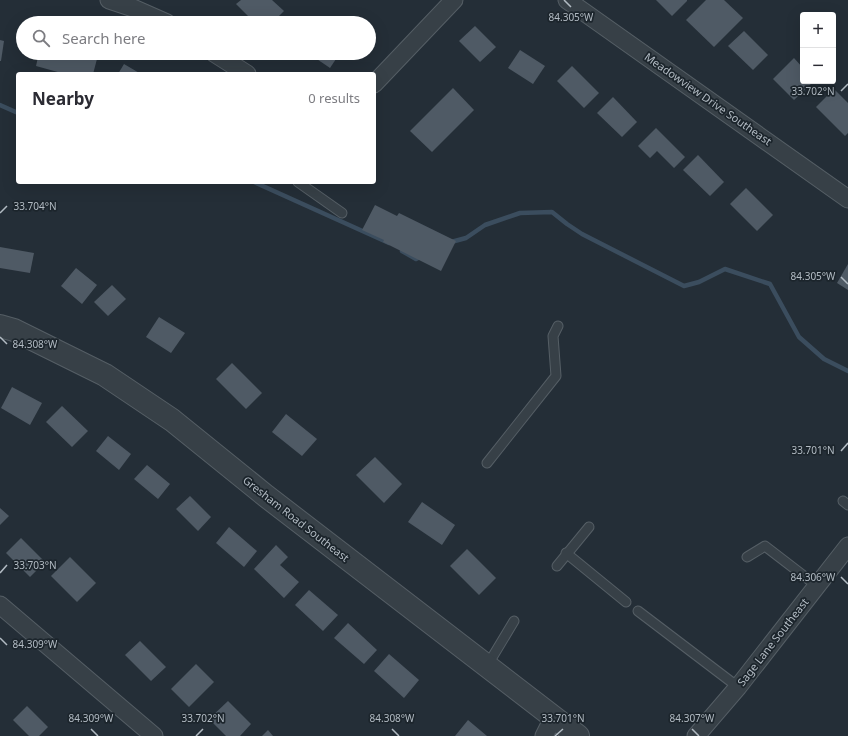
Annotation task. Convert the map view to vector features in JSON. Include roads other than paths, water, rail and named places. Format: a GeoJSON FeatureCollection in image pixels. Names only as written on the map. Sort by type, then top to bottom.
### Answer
{"type":"FeatureCollection","features":[{"type":"Feature","properties":{"kind":"street"},"geometry":{"type":"LineString","coordinates":[[109,0],[151,16]]}},
{"type":"Feature","properties":{"kind":"street"},"geometry":{"type":"LineString","coordinates":[[376,82],[454,0]]}},
{"type":"Feature","properties":{"kind":"street","name":"Meadowview Drive Southeast"},"geometry":{"type":"LineString","coordinates":[[568,0],[848,199]]}},
{"type":"Feature","properties":{"kind":"street"},"geometry":{"type":"LineString","coordinates":[[225,60],[244,72]]}},
{"type":"Feature","properties":{"kind":"street","name":"Gresham Road Southeast"},"geometry":{"type":"LineString","coordinates":[[0,326],[14,330],[105,375],[172,420],[266,496],[487,666],[548,727],[578,736]]}},
{"type":"Feature","properties":{"kind":"street","name":"Sage Lane Southeast"},"geometry":{"type":"LineString","coordinates":[[696,736],[738,687],[848,546]]}},
{"type":"Feature","properties":{"kind":"street"},"geometry":{"type":"LineString","coordinates":[[0,605],[154,736]]}},
{"type":"Feature","properties":{"kind":"lane"},"geometry":{"type":"LineString","coordinates":[[301,184],[342,213]]}},
{"type":"Feature","properties":{"kind":"lane"},"geometry":{"type":"LineString","coordinates":[[487,463],[556,376],[553,336],[558,326]]}},
{"type":"Feature","properties":{"kind":"lane"},"geometry":{"type":"LineString","coordinates":[[557,566],[566,553],[590,527]]}},
{"type":"Feature","properties":{"kind":"lane"},"geometry":{"type":"LineString","coordinates":[[747,557],[765,546],[817,586]]}},
{"type":"Feature","properties":{"kind":"lane"},"geometry":{"type":"LineString","coordinates":[[566,553],[626,602]]}},
{"type":"Feature","properties":{"kind":"lane"},"geometry":{"type":"LineString","coordinates":[[638,611],[738,687]]}},
{"type":"Feature","properties":{"kind":"lane"},"geometry":{"type":"LineString","coordinates":[[487,666],[514,621]]}},
{"type":"Feature","properties":{"kind":"waterway"},"geometry":{"type":"LineString","coordinates":[[0,105],[16,112]]}},
{"type":"Feature","properties":{"kind":"waterway"},"geometry":{"type":"LineString","coordinates":[[258,184],[389,243]]}},
{"type":"Feature","properties":{"kind":"waterway"},"geometry":{"type":"LineString","coordinates":[[451,242],[466,238],[485,225],[520,213],[552,212],[582,234],[684,286],[699,282],[725,269],[770,284],[799,337],[824,359],[848,371]]}},
{"type":"Feature","properties":{"kind":"waterway"},"geometry":{"type":"LineString","coordinates":[[402,251],[416,259],[422,256]]}}]}
